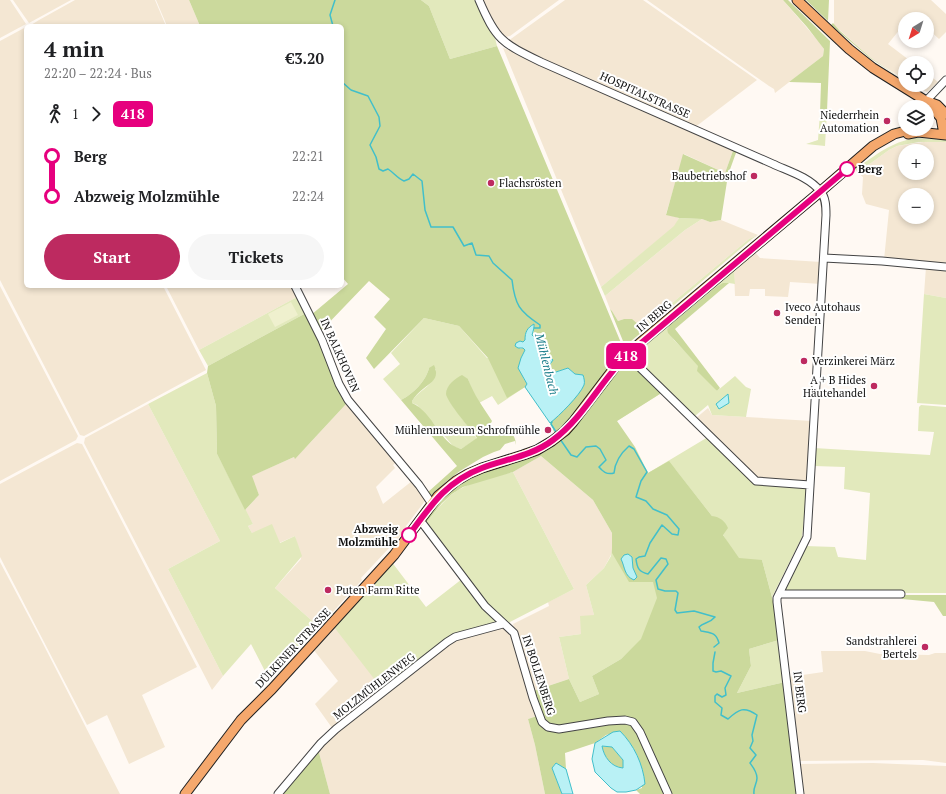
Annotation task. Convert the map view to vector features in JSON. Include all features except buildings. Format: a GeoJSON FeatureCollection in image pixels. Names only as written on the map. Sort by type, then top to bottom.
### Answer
{"type":"FeatureCollection","features":[{"type":"Feature","properties":{"kind":"main road"},"geometry":{"type":"LineString","coordinates":[[796,0],[849,49],[873,68],[924,100]]}},
{"type":"Feature","properties":{"kind":"main road"},"geometry":{"type":"LineString","coordinates":[[934,104],[946,114]]}},
{"type":"Feature","properties":{"kind":"main road"},"geometry":{"type":"LineString","coordinates":[[934,110],[939,115],[945,132],[934,130]]}},
{"type":"Feature","properties":{"kind":"main road","name":"IN BERG"},"geometry":{"type":"LineString","coordinates":[[857,161],[891,139],[903,135],[918,132],[945,132]]}},
{"type":"Feature","properties":{"kind":"main road","name":"IN BERG"},"geometry":{"type":"LineString","coordinates":[[500,462],[537,450],[565,431],[610,373],[627,355],[821,192],[867,151],[888,137],[898,133]]}},
{"type":"Feature","properties":{"kind":"main road","name":"DÜLKENER STRASSE"},"geometry":{"type":"LineString","coordinates":[[185,794],[241,720],[394,555],[438,496],[456,481],[475,471],[500,462]]}},
{"type":"Feature","properties":{"kind":"street","name":"HOSPITALSTRASSE"},"geometry":{"type":"LineString","coordinates":[[479,0],[496,35],[514,49],[540,62],[773,164],[810,182],[821,192]]}},
{"type":"Feature","properties":{"kind":"street"},"geometry":{"type":"LineString","coordinates":[[927,100],[946,80]]}},
{"type":"Feature","properties":{"kind":"street","name":"IN BERG"},"geometry":{"type":"LineString","coordinates":[[800,794],[777,602],[779,594],[807,537],[824,258],[826,204],[821,192]]}},
{"type":"Feature","properties":{"kind":"street"},"geometry":{"type":"LineString","coordinates":[[824,258],[882,261],[946,267]]}},
{"type":"Feature","properties":{"kind":"street","name":"IN BALKHOVEN"},"geometry":{"type":"LineString","coordinates":[[296,288],[322,340],[339,384],[348,400],[419,485],[432,504]]}},
{"type":"Feature","properties":{"kind":"street"},"geometry":{"type":"LineString","coordinates":[[627,355],[756,481],[810,485]]}},
{"type":"Feature","properties":{"kind":"street","name":"IN BOLLENBERG"},"geometry":{"type":"LineString","coordinates":[[420,520],[485,606],[514,633],[533,698],[540,719],[544,724],[552,728],[562,729],[608,721],[625,720],[633,722],[640,732],[668,794]]}},
{"type":"Feature","properties":{"kind":"street"},"geometry":{"type":"LineString","coordinates":[[779,594],[901,594]]}},
{"type":"Feature","properties":{"kind":"street","name":"MOLZMÜHLENWEG"},"geometry":{"type":"LineString","coordinates":[[278,794],[321,743],[331,734],[447,642],[455,637],[503,624]]}},
{"type":"Feature","properties":{"kind":"shaded area"},"geometry":{"type":"Polygon","coordinates":[[[0,0],[10,0],[26,24],[0,38],[0,0]]]}},
{"type":"Feature","properties":{"kind":"shaded area"},"geometry":{"type":"Polygon","coordinates":[[[13,0],[71,0],[29,23],[13,0]]]}},
{"type":"Feature","properties":{"kind":"shaded area"},"geometry":{"type":"Polygon","coordinates":[[[75,0],[155,0],[165,24],[33,24],[75,0]]]}},
{"type":"Feature","properties":{"kind":"shaded area"},"geometry":{"type":"Polygon","coordinates":[[[156,0],[189,0],[199,24],[166,24],[156,0]]]}},
{"type":"Feature","properties":{"kind":"shaded area"},"geometry":{"type":"Polygon","coordinates":[[[482,0],[559,0],[510,36],[505,37],[492,21],[482,0]]]}},
{"type":"Feature","properties":{"kind":"shaded area"},"geometry":{"type":"Polygon","coordinates":[[[565,0],[643,0],[757,80],[694,128],[519,49],[508,41],[565,0]]]}},
{"type":"Feature","properties":{"kind":"shaded area"},"geometry":{"type":"Polygon","coordinates":[[[647,0],[783,0],[824,49],[823,56],[775,93],[774,89],[647,0]]]}},
{"type":"Feature","properties":{"kind":"shaded area"},"geometry":{"type":"Polygon","coordinates":[[[834,0],[931,0],[946,14],[946,32],[939,39],[934,34],[934,12],[898,12],[898,32],[888,44],[904,56],[898,56],[898,75],[871,58],[834,25],[834,0]]]}},
{"type":"Feature","properties":{"kind":"shaded area"},"geometry":{"type":"Polygon","coordinates":[[[24,28],[24,288],[164,288],[206,370],[84,436],[80,435],[0,280],[0,41],[24,28]]]}},
{"type":"Feature","properties":{"kind":"shaded area"},"geometry":{"type":"Polygon","coordinates":[[[503,48],[734,148],[725,173],[684,154],[666,214],[679,218],[675,226],[601,287],[503,48]]]}},
{"type":"Feature","properties":{"kind":"shaded area"},"geometry":{"type":"Polygon","coordinates":[[[934,79],[938,82],[934,86],[934,79]]]}},
{"type":"Feature","properties":{"kind":"shaded area"},"geometry":{"type":"Polygon","coordinates":[[[930,141],[946,142],[946,266],[884,260],[889,210],[866,204],[862,194],[863,177],[856,171],[871,163],[889,150],[898,146],[898,180],[934,180],[934,144],[910,144],[930,141]]]}},
{"type":"Feature","properties":{"kind":"shaded area"},"geometry":{"type":"Polygon","coordinates":[[[702,219],[710,222],[721,220],[758,235],[749,239],[641,329],[638,325],[624,319],[618,321],[610,309],[605,296],[685,230],[702,219]]]}},
{"type":"Feature","properties":{"kind":"shaded area"},"geometry":{"type":"Polygon","coordinates":[[[755,252],[760,258],[821,262],[821,284],[790,282],[788,297],[765,296],[765,289],[750,289],[749,296],[735,296],[734,272],[755,252]]]}},
{"type":"Feature","properties":{"kind":"shaded area"},"geometry":{"type":"Polygon","coordinates":[[[926,267],[946,268],[946,298],[924,294],[926,267]]]}},
{"type":"Feature","properties":{"kind":"shaded area"},"geometry":{"type":"Polygon","coordinates":[[[0,286],[78,436],[76,440],[0,481],[0,286]]]}},
{"type":"Feature","properties":{"kind":"shaded area"},"geometry":{"type":"Polygon","coordinates":[[[167,288],[293,288],[297,297],[199,350],[167,288]]]}},
{"type":"Feature","properties":{"kind":"shaded area"},"geometry":{"type":"Polygon","coordinates":[[[347,403],[397,462],[393,465],[395,468],[376,487],[383,504],[412,481],[423,495],[425,501],[406,526],[404,532],[361,578],[362,580],[319,627],[275,588],[301,559],[295,536],[279,543],[252,533],[248,526],[253,524],[245,510],[259,495],[251,476],[294,457],[295,458],[347,403]]]}},
{"type":"Feature","properties":{"kind":"shaded area"},"geometry":{"type":"Polygon","coordinates":[[[148,404],[220,541],[168,569],[223,676],[212,690],[84,443],[85,438],[148,404]]]}},
{"type":"Feature","properties":{"kind":"shaded area"},"geometry":{"type":"Polygon","coordinates":[[[708,408],[712,415],[812,421],[807,481],[760,480],[696,420],[696,418],[708,408]]]}},
{"type":"Feature","properties":{"kind":"shaded area"},"geometry":{"type":"Polygon","coordinates":[[[77,443],[82,444],[197,667],[142,695],[165,747],[129,764],[107,715],[87,725],[0,557],[0,484],[77,443]]]}},
{"type":"Feature","properties":{"kind":"shaded area"},"geometry":{"type":"Polygon","coordinates":[[[541,456],[593,500],[612,533],[612,553],[604,568],[586,585],[594,615],[581,634],[559,637],[569,679],[533,691],[540,715],[528,719],[545,794],[330,794],[318,749],[335,732],[315,704],[338,681],[313,649],[334,627],[420,659],[455,635],[504,627],[512,634],[522,654],[513,624],[549,606],[548,602],[574,589],[513,472],[541,456]]]}},
{"type":"Feature","properties":{"kind":"shaded area"},"geometry":{"type":"Polygon","coordinates":[[[0,562],[38,634],[120,794],[0,794],[0,562]]]}},
{"type":"Feature","properties":{"kind":"shaded area"},"geometry":{"type":"Polygon","coordinates":[[[821,651],[865,651],[880,654],[929,655],[935,653],[946,653],[946,763],[923,760],[797,761],[789,677],[823,672],[821,651]]]}},
{"type":"Feature","properties":{"kind":"shaded area"},"geometry":{"type":"Polygon","coordinates":[[[873,763],[946,766],[946,794],[802,794],[798,764],[873,763]]]}},
{"type":"Feature","properties":{"kind":"green space"},"geometry":{"type":"Polygon","coordinates":[[[189,0],[421,0],[429,6],[450,59],[497,46],[624,350],[568,421],[555,434],[550,423],[576,396],[575,374],[568,368],[556,372],[550,371],[544,343],[537,340],[532,335],[534,331],[525,334],[525,340],[520,349],[523,348],[525,350],[521,358],[523,378],[527,384],[525,387],[507,398],[488,358],[459,326],[424,318],[374,369],[366,358],[386,329],[374,317],[390,299],[369,281],[320,332],[311,315],[348,284],[344,279],[344,24],[199,24],[189,0]]]}},
{"type":"Feature","properties":{"kind":"green space"},"geometry":{"type":"Polygon","coordinates":[[[421,0],[477,0],[495,38],[497,46],[450,59],[429,6],[421,0]]]}},
{"type":"Feature","properties":{"kind":"green space"},"geometry":{"type":"Polygon","coordinates":[[[783,0],[788,0],[830,41],[827,111],[820,113],[821,83],[789,82],[823,56],[824,49],[783,0]]]}},
{"type":"Feature","properties":{"kind":"green space"},"geometry":{"type":"Polygon","coordinates":[[[806,0],[829,0],[828,21],[806,0]]]}},
{"type":"Feature","properties":{"kind":"green space"},"geometry":{"type":"Polygon","coordinates":[[[833,23],[871,58],[898,76],[870,58],[831,25],[833,23]]]}},
{"type":"Feature","properties":{"kind":"green space"},"geometry":{"type":"Polygon","coordinates":[[[827,111],[825,146],[806,144],[818,140],[820,113],[827,111]]]}},
{"type":"Feature","properties":{"kind":"green space"},"geometry":{"type":"Polygon","coordinates":[[[916,138],[946,140],[946,142],[898,144],[898,146],[856,171],[855,169],[884,150],[907,140],[916,138]]]}},
{"type":"Feature","properties":{"kind":"green space"},"geometry":{"type":"Polygon","coordinates":[[[734,148],[737,150],[728,175],[721,220],[710,222],[702,219],[679,218],[666,215],[683,154],[725,173],[734,148]]]}},
{"type":"Feature","properties":{"kind":"green space"},"geometry":{"type":"Polygon","coordinates":[[[679,218],[702,219],[685,230],[605,296],[601,287],[674,226],[679,218]]]}},
{"type":"Feature","properties":{"kind":"green space"},"geometry":{"type":"Polygon","coordinates":[[[758,235],[642,332],[641,329],[749,239],[758,235]]]}},
{"type":"Feature","properties":{"kind":"green space"},"geometry":{"type":"Polygon","coordinates":[[[747,257],[749,259],[734,272],[735,284],[729,283],[716,287],[667,329],[674,340],[699,366],[717,391],[735,376],[746,387],[751,389],[746,417],[712,415],[708,405],[695,416],[691,416],[631,358],[636,350],[747,257]]]}},
{"type":"Feature","properties":{"kind":"green space"},"geometry":{"type":"Polygon","coordinates":[[[723,283],[729,283],[675,329],[720,388],[717,391],[697,371],[698,366],[668,333],[667,329],[716,287],[723,283]]]}},
{"type":"Feature","properties":{"kind":"green space"},"geometry":{"type":"Polygon","coordinates":[[[924,294],[946,298],[946,405],[917,403],[924,294]]]}},
{"type":"Feature","properties":{"kind":"green space"},"geometry":{"type":"Polygon","coordinates":[[[297,297],[306,313],[208,366],[199,350],[297,297]]]}},
{"type":"Feature","properties":{"kind":"green space"},"geometry":{"type":"Polygon","coordinates":[[[291,302],[298,315],[275,327],[268,314],[291,302]]]}},
{"type":"Feature","properties":{"kind":"green space"},"geometry":{"type":"Polygon","coordinates":[[[610,309],[618,321],[632,319],[639,325],[642,332],[625,346],[610,309]]]}},
{"type":"Feature","properties":{"kind":"green space"},"geometry":{"type":"Polygon","coordinates":[[[306,313],[347,403],[295,459],[294,457],[252,476],[259,495],[245,510],[217,454],[216,406],[207,373],[208,366],[306,313]]]}},
{"type":"Feature","properties":{"kind":"green space"},"geometry":{"type":"Polygon","coordinates":[[[424,318],[459,326],[487,358],[545,347],[525,387],[498,405],[492,396],[479,403],[468,379],[450,402],[477,439],[461,449],[454,447],[417,405],[412,403],[412,401],[434,379],[436,369],[429,368],[425,378],[418,387],[401,400],[383,379],[400,364],[391,353],[424,318]]]}},
{"type":"Feature","properties":{"kind":"green space"},"geometry":{"type":"Polygon","coordinates":[[[627,359],[663,392],[617,421],[635,447],[648,473],[669,461],[712,516],[720,518],[725,523],[728,528],[723,535],[739,558],[762,560],[773,601],[779,640],[749,649],[751,666],[737,693],[785,682],[799,794],[671,794],[634,720],[560,728],[550,725],[544,721],[533,691],[569,679],[580,702],[599,694],[592,676],[621,659],[641,639],[657,598],[653,582],[629,582],[612,553],[612,533],[593,500],[541,456],[513,472],[463,487],[442,503],[426,523],[425,519],[439,498],[462,479],[552,444],[627,359]]]}},
{"type":"Feature","properties":{"kind":"green space"},"geometry":{"type":"Polygon","coordinates":[[[434,365],[436,369],[436,376],[417,394],[412,403],[426,414],[447,441],[453,446],[461,449],[477,438],[447,398],[446,394],[449,385],[462,375],[468,379],[476,396],[492,421],[490,425],[498,433],[504,432],[503,427],[510,431],[514,436],[516,445],[515,441],[505,444],[500,450],[483,457],[460,471],[430,497],[427,493],[457,466],[401,400],[418,387],[425,378],[429,368],[434,365]]]}},
{"type":"Feature","properties":{"kind":"green space"},"geometry":{"type":"Polygon","coordinates":[[[207,373],[216,406],[217,454],[253,524],[248,526],[252,533],[272,524],[280,543],[295,536],[302,556],[275,588],[319,627],[270,681],[251,644],[223,676],[168,569],[220,541],[148,404],[207,373]]]}},
{"type":"Feature","properties":{"kind":"green space"},"geometry":{"type":"Polygon","coordinates":[[[663,392],[617,421],[615,427],[648,473],[708,437],[754,482],[805,486],[807,489],[802,537],[772,597],[762,560],[742,567],[712,516],[675,469],[665,591],[642,639],[621,659],[592,676],[599,694],[580,702],[569,679],[559,637],[581,634],[580,616],[594,615],[586,585],[604,568],[611,556],[614,532],[593,499],[548,448],[663,392]]]}},
{"type":"Feature","properties":{"kind":"green space"},"geometry":{"type":"Polygon","coordinates":[[[921,405],[946,407],[946,593],[786,593],[784,590],[805,546],[835,547],[838,557],[866,560],[870,493],[844,489],[845,467],[814,466],[814,448],[930,455],[934,432],[918,431],[919,407],[921,405]]]}},
{"type":"Feature","properties":{"kind":"green space"},"geometry":{"type":"Polygon","coordinates":[[[513,472],[574,589],[506,624],[486,605],[426,523],[444,501],[457,490],[481,480],[513,472]]]}},
{"type":"Feature","properties":{"kind":"green space"},"geometry":{"type":"Polygon","coordinates":[[[391,561],[426,607],[462,579],[498,622],[497,625],[455,635],[420,659],[382,689],[334,627],[391,561]]]}},
{"type":"Feature","properties":{"kind":"green space"},"geometry":{"type":"Polygon","coordinates":[[[899,595],[946,595],[946,616],[943,616],[934,602],[902,599],[899,595]]]}},
{"type":"Feature","properties":{"kind":"green space"},"geometry":{"type":"Polygon","coordinates":[[[779,640],[785,682],[737,693],[751,666],[749,649],[779,640]]]}},
{"type":"Feature","properties":{"kind":"green space"},"geometry":{"type":"Polygon","coordinates":[[[537,716],[560,732],[625,722],[632,724],[637,730],[666,794],[640,794],[636,790],[642,788],[638,757],[620,731],[606,735],[595,743],[565,753],[566,769],[556,763],[552,768],[562,794],[545,794],[528,719],[537,716]]]}},
{"type":"Feature","properties":{"kind":"green space"},"geometry":{"type":"Polygon","coordinates":[[[602,746],[612,747],[623,760],[623,768],[615,766],[609,761],[604,754],[602,746]]]}},
{"type":"Feature","properties":{"kind":"green space"},"geometry":{"type":"Polygon","coordinates":[[[318,749],[330,794],[279,794],[318,749]]]}},
{"type":"Feature","properties":{"kind":"water"},"geometry":{"type":"Polygon","coordinates":[[[534,324],[532,335],[537,340],[544,343],[545,353],[553,360],[548,367],[550,371],[556,372],[568,368],[575,374],[583,375],[584,380],[582,389],[574,400],[550,423],[525,387],[527,384],[518,368],[525,350],[515,346],[516,343],[520,341],[523,342],[525,340],[527,330],[534,324]]]}},
{"type":"Feature","properties":{"kind":"water"},"geometry":{"type":"Polygon","coordinates":[[[728,394],[729,403],[719,409],[716,404],[728,394]]]}},
{"type":"Feature","properties":{"kind":"water"},"geometry":{"type":"Polygon","coordinates":[[[628,554],[632,557],[633,568],[637,577],[634,580],[628,576],[621,559],[624,555],[628,554]]]}},
{"type":"Feature","properties":{"kind":"water"},"geometry":{"type":"Polygon","coordinates":[[[620,731],[625,736],[630,742],[640,762],[645,784],[636,790],[617,792],[595,772],[592,759],[595,743],[613,732],[620,731]],[[602,746],[604,754],[612,764],[623,768],[623,760],[612,747],[602,746]]]}},
{"type":"Feature","properties":{"kind":"water"},"geometry":{"type":"Polygon","coordinates":[[[556,763],[566,769],[573,794],[562,794],[552,768],[556,763]]]}},
{"type":"Feature","properties":{"kind":"waterway","name":"Mühlenbach"},"geometry":{"type":"LineString","coordinates":[[332,24],[330,15],[335,0]]}},
{"type":"Feature","properties":{"kind":"waterway","name":"Mühlenbach"},"geometry":{"type":"LineString","coordinates":[[344,84],[351,90],[368,96],[379,117],[380,126],[370,145],[376,157],[379,169],[383,171],[388,169],[404,181],[409,179],[413,174],[422,181],[425,210],[431,227],[453,227],[464,246],[472,243],[476,255],[489,256],[493,263],[512,280],[519,307],[527,316],[540,325],[540,328],[534,328]]}},
{"type":"Feature","properties":{"kind":"waterway","name":"Mühlenbach"},"geometry":{"type":"LineString","coordinates":[[552,422],[551,424],[556,432]]}},
{"type":"Feature","properties":{"kind":"waterway","name":"Mühlenbach"},"geometry":{"type":"LineString","coordinates":[[560,439],[571,455],[577,457],[586,447],[596,446],[600,449],[606,460],[599,467],[604,472],[609,474],[614,473],[617,461],[626,449],[629,446],[634,449],[647,472],[641,481],[636,497],[646,501],[653,509],[667,515],[679,529],[678,535],[672,534],[662,525],[650,543],[645,556],[636,559],[638,567],[642,572],[648,574],[661,558],[666,559],[668,564],[656,580],[658,589],[665,591],[676,591],[678,593],[675,610],[677,613],[694,611],[715,617],[711,621],[699,627],[701,631],[715,635],[719,643],[714,647]]}},
{"type":"Feature","properties":{"kind":"waterway","name":"Mühlenbach"},"geometry":{"type":"LineString","coordinates":[[715,652],[713,671],[721,671],[731,676],[725,688],[726,695],[722,697],[717,694],[715,696],[715,702],[722,708],[721,715],[728,719],[735,713],[742,710],[749,710],[757,715],[752,735],[753,741],[750,748],[756,755],[750,763],[757,776],[754,794]]}},
{"type":"Feature","properties":{"kind":"bus line","name":"418"},"geometry":{"type":"LineString","coordinates":[[409,535],[438,496],[456,481],[482,468],[537,450],[565,431],[601,384],[627,355],[847,169]]}},
{"type":"Feature","properties":{"kind":"place","name":"Niederrhein Automation"},"geometry":{"type":"Point","coordinates":[887,121]}},
{"type":"Feature","properties":{"kind":"place","name":"Berg"},"geometry":{"type":"Point","coordinates":[847,169]}},
{"type":"Feature","properties":{"kind":"place","name":"Baubetriebshof"},"geometry":{"type":"Point","coordinates":[754,176]}},
{"type":"Feature","properties":{"kind":"place","name":"Flachsrösten"},"geometry":{"type":"Point","coordinates":[491,183]}},
{"type":"Feature","properties":{"kind":"place","name":"Iveco Autohaus Senden"},"geometry":{"type":"Point","coordinates":[777,313]}},
{"type":"Feature","properties":{"kind":"place","name":"Verzinkerei März"},"geometry":{"type":"Point","coordinates":[804,361]}},
{"type":"Feature","properties":{"kind":"place","name":"A + B Hides Häutehandel"},"geometry":{"type":"Point","coordinates":[874,386]}},
{"type":"Feature","properties":{"kind":"place","name":"Mühlenmuseum Schrofmühle"},"geometry":{"type":"Point","coordinates":[548,430]}},
{"type":"Feature","properties":{"kind":"place","name":"Abzweig Molzmühle"},"geometry":{"type":"Point","coordinates":[409,535]}},
{"type":"Feature","properties":{"kind":"place","name":"Puten Farm Ritte"},"geometry":{"type":"Point","coordinates":[328,590]}},
{"type":"Feature","properties":{"kind":"place","name":"Sandstrahlerei Bertels"},"geometry":{"type":"Point","coordinates":[925,647]}}]}
